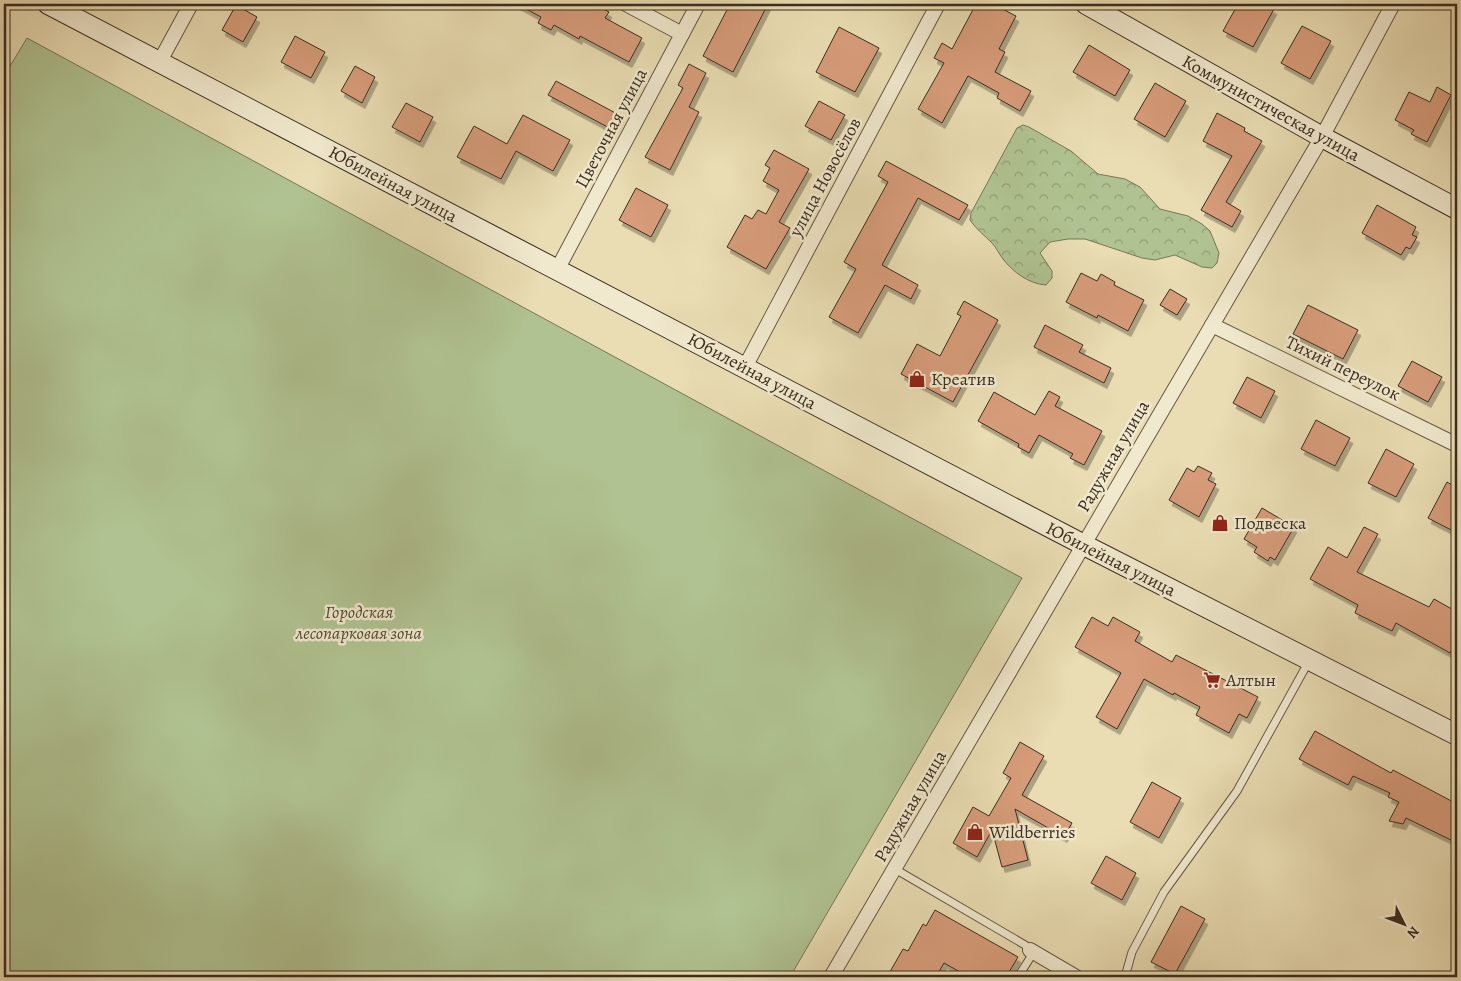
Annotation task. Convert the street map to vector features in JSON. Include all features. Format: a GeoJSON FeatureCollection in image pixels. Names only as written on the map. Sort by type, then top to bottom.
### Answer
{"type":"FeatureCollection","features":[{"type":"Feature","properties":{"kind":"street","name":"Юбилейная улица"},"geometry":{"type":"LineString","coordinates":[[48,4],[71,13],[160,62],[1084,545],[1457,735]]}},
{"type":"Feature","properties":{"kind":"street"},"geometry":{"type":"LineString","coordinates":[[160,62],[191,4]]}},
{"type":"Feature","properties":{"kind":"street"},"geometry":{"type":"LineString","coordinates":[[626,4],[682,34]]}},
{"type":"Feature","properties":{"kind":"street","name":"Цветочная улица"},"geometry":{"type":"LineString","coordinates":[[557,270],[698,4]]}},
{"type":"Feature","properties":{"kind":"street","name":"улица Новосёлов"},"geometry":{"type":"LineString","coordinates":[[745,368],[938,4]]}},
{"type":"Feature","properties":{"kind":"street","name":"Коммунистическая улица"},"geometry":{"type":"LineString","coordinates":[[1086,4],[1322,138],[1457,209]]}},
{"type":"Feature","properties":{"kind":"street","name":"Радужная улица"},"geometry":{"type":"LineString","coordinates":[[831,977],[1322,138],[1393,4]]}},
{"type":"Feature","properties":{"kind":"street","name":"Тихий переулок"},"geometry":{"type":"LineString","coordinates":[[1212,325],[1457,445]]}},
{"type":"Feature","properties":{"kind":"street"},"geometry":{"type":"LineString","coordinates":[[1030,950],[1059,973],[1076,977]]}},
{"type":"Feature","properties":{"kind":"lane"},"geometry":{"type":"LineString","coordinates":[[1126,977],[1132,952],[1164,892],[1237,792],[1309,661]]}},
{"type":"Feature","properties":{"kind":"lane"},"geometry":{"type":"LineString","coordinates":[[895,869],[1025,945],[1030,950],[1030,958],[1018,977]]}},
{"type":"Feature","properties":{"kind":"green space","name":"Городская лесопарковая зона"},"geometry":{"type":"Polygon","coordinates":[[[27,38],[1022,578],[790,977],[4,977],[4,76],[27,38]]]}},
{"type":"Feature","properties":{"kind":"green space"},"geometry":{"type":"Polygon","coordinates":[[[1023,125],[1071,151],[1098,174],[1125,179],[1140,187],[1160,209],[1188,216],[1202,224],[1210,231],[1219,253],[1217,263],[1212,268],[1202,267],[1175,255],[1155,260],[1142,258],[1085,239],[1068,239],[1050,242],[1040,253],[1052,271],[1052,278],[1046,285],[1034,282],[1017,273],[1007,264],[993,245],[970,220],[971,213],[1017,128],[1023,125]]]}},
{"type":"Feature","properties":{"kind":"building"},"geometry":{"type":"Polygon","coordinates":[[[517,4],[594,4],[609,12],[605,18],[642,38],[629,62],[580,36],[579,39],[554,25],[551,30],[538,23],[541,17],[517,4]]]}},
{"type":"Feature","properties":{"kind":"building"},"geometry":{"type":"Polygon","coordinates":[[[730,4],[768,4],[733,72],[703,56],[730,4]]]}},
{"type":"Feature","properties":{"kind":"building"},"geometry":{"type":"Polygon","coordinates":[[[976,4],[983,8],[985,4],[993,4],[1016,16],[999,49],[1005,52],[995,72],[1031,91],[1020,111],[997,98],[999,93],[968,76],[942,123],[918,109],[944,63],[934,58],[942,43],[952,49],[976,4]]]}},
{"type":"Feature","properties":{"kind":"building"},"geometry":{"type":"Polygon","coordinates":[[[1238,4],[1264,4],[1274,9],[1253,47],[1223,31],[1238,4]]]}},
{"type":"Feature","properties":{"kind":"building"},"geometry":{"type":"Polygon","coordinates":[[[236,5],[257,17],[243,42],[222,30],[236,5]]]}},
{"type":"Feature","properties":{"kind":"building"},"geometry":{"type":"Polygon","coordinates":[[[1302,26],[1331,41],[1310,79],[1281,63],[1302,26]]]}},
{"type":"Feature","properties":{"kind":"building"},"geometry":{"type":"Polygon","coordinates":[[[839,27],[879,48],[855,92],[816,72],[839,27]]]}},
{"type":"Feature","properties":{"kind":"building"},"geometry":{"type":"Polygon","coordinates":[[[295,36],[325,52],[311,78],[281,62],[295,36]]]}},
{"type":"Feature","properties":{"kind":"building"},"geometry":{"type":"Polygon","coordinates":[[[1089,45],[1130,70],[1115,96],[1073,72],[1089,45]]]}},
{"type":"Feature","properties":{"kind":"building"},"geometry":{"type":"Polygon","coordinates":[[[689,64],[706,73],[689,107],[699,112],[670,170],[645,157],[683,88],[678,85],[689,64]]]}},
{"type":"Feature","properties":{"kind":"building"},"geometry":{"type":"Polygon","coordinates":[[[355,66],[375,77],[362,103],[341,91],[355,66]]]}},
{"type":"Feature","properties":{"kind":"building"},"geometry":{"type":"Polygon","coordinates":[[[556,81],[621,116],[613,130],[548,95],[556,81]]]}},
{"type":"Feature","properties":{"kind":"building"},"geometry":{"type":"Polygon","coordinates":[[[1155,83],[1186,101],[1165,137],[1134,119],[1155,83]]]}},
{"type":"Feature","properties":{"kind":"building"},"geometry":{"type":"Polygon","coordinates":[[[1437,87],[1451,95],[1427,142],[1411,134],[1414,130],[1395,120],[1409,92],[1430,102],[1437,87]]]}},
{"type":"Feature","properties":{"kind":"building"},"geometry":{"type":"Polygon","coordinates":[[[819,101],[845,115],[831,140],[805,126],[819,101]]]}},
{"type":"Feature","properties":{"kind":"building"},"geometry":{"type":"Polygon","coordinates":[[[406,103],[433,117],[420,142],[392,127],[406,103]]]}},
{"type":"Feature","properties":{"kind":"building"},"geometry":{"type":"Polygon","coordinates":[[[1217,113],[1245,128],[1244,131],[1262,141],[1226,202],[1241,211],[1232,227],[1201,210],[1232,156],[1203,141],[1217,113]]]}},
{"type":"Feature","properties":{"kind":"building"},"geometry":{"type":"Polygon","coordinates":[[[523,115],[570,140],[553,171],[516,151],[501,179],[457,157],[474,126],[507,144],[523,115]]]}},
{"type":"Feature","properties":{"kind":"building"},"geometry":{"type":"Polygon","coordinates":[[[774,150],[809,169],[779,222],[790,228],[766,269],[727,247],[745,215],[752,219],[758,210],[766,214],[779,190],[763,181],[770,168],[765,165],[774,150]]]}},
{"type":"Feature","properties":{"kind":"building"},"geometry":{"type":"Polygon","coordinates":[[[886,161],[968,205],[959,220],[918,198],[882,265],[918,285],[911,299],[885,285],[858,333],[829,317],[856,269],[844,262],[888,182],[878,176],[886,161]]]}},
{"type":"Feature","properties":{"kind":"building"},"geometry":{"type":"Polygon","coordinates":[[[636,188],[668,205],[651,237],[619,220],[636,188]]]}},
{"type":"Feature","properties":{"kind":"building"},"geometry":{"type":"Polygon","coordinates":[[[1377,205],[1416,227],[1412,235],[1417,237],[1410,249],[1406,247],[1401,255],[1362,233],[1377,205]]]}},
{"type":"Feature","properties":{"kind":"building"},"geometry":{"type":"Polygon","coordinates":[[[1081,273],[1097,281],[1101,274],[1115,282],[1114,285],[1144,300],[1128,331],[1098,315],[1097,318],[1066,302],[1081,273]]]}},
{"type":"Feature","properties":{"kind":"building"},"geometry":{"type":"Polygon","coordinates":[[[1170,289],[1187,299],[1177,315],[1160,305],[1170,289]]]}},
{"type":"Feature","properties":{"kind":"building"},"geometry":{"type":"Polygon","coordinates":[[[964,301],[998,320],[953,402],[901,374],[917,344],[940,356],[961,316],[957,314],[964,301]]]}},
{"type":"Feature","properties":{"kind":"building"},"geometry":{"type":"Polygon","coordinates":[[[1308,305],[1358,330],[1343,359],[1293,334],[1308,305]]]}},
{"type":"Feature","properties":{"kind":"building"},"geometry":{"type":"Polygon","coordinates":[[[1045,325],[1083,345],[1079,352],[1111,368],[1104,383],[1034,347],[1045,325]]]}},
{"type":"Feature","properties":{"kind":"building"},"geometry":{"type":"Polygon","coordinates":[[[1412,361],[1442,377],[1428,402],[1398,386],[1412,361]]]}},
{"type":"Feature","properties":{"kind":"building"},"geometry":{"type":"Polygon","coordinates":[[[1247,377],[1275,391],[1261,418],[1233,403],[1247,377]]]}},
{"type":"Feature","properties":{"kind":"building"},"geometry":{"type":"Polygon","coordinates":[[[1049,391],[1060,397],[1055,406],[1102,431],[1084,465],[1070,458],[1073,454],[1039,435],[1029,453],[1018,447],[1019,444],[978,421],[994,392],[1035,415],[1049,391]]]}},
{"type":"Feature","properties":{"kind":"building"},"geometry":{"type":"Polygon","coordinates":[[[1316,420],[1350,438],[1335,466],[1301,449],[1316,420]]]}},
{"type":"Feature","properties":{"kind":"building"},"geometry":{"type":"Polygon","coordinates":[[[1386,449],[1414,464],[1396,497],[1368,483],[1386,449]]]}},
{"type":"Feature","properties":{"kind":"building"},"geometry":{"type":"Polygon","coordinates":[[[1198,466],[1212,473],[1208,480],[1216,484],[1199,517],[1169,500],[1187,468],[1194,472],[1198,466]]]}},
{"type":"Feature","properties":{"kind":"building"},"geometry":{"type":"Polygon","coordinates":[[[1447,482],[1457,488],[1457,533],[1428,518],[1447,482]]]}},
{"type":"Feature","properties":{"kind":"building"},"geometry":{"type":"Polygon","coordinates":[[[1262,508],[1294,527],[1275,560],[1270,557],[1268,561],[1254,552],[1257,547],[1244,539],[1262,508]]]}},
{"type":"Feature","properties":{"kind":"building"},"geometry":{"type":"Polygon","coordinates":[[[1364,527],[1378,534],[1357,572],[1429,607],[1434,599],[1457,612],[1457,640],[1450,653],[1396,623],[1392,631],[1355,613],[1358,605],[1310,579],[1328,547],[1347,558],[1364,527]]]}},
{"type":"Feature","properties":{"kind":"building"},"geometry":{"type":"Polygon","coordinates":[[[1092,617],[1108,626],[1113,617],[1140,632],[1135,641],[1172,662],[1176,655],[1258,697],[1247,718],[1239,714],[1229,733],[1196,715],[1200,707],[1144,679],[1117,729],[1096,717],[1121,673],[1075,647],[1092,617]]]}},
{"type":"Feature","properties":{"kind":"building"},"geometry":{"type":"Polygon","coordinates":[[[1315,731],[1391,773],[1393,770],[1457,804],[1457,843],[1406,818],[1403,824],[1389,821],[1399,802],[1388,797],[1390,793],[1353,776],[1348,785],[1299,759],[1315,731]]]}},
{"type":"Feature","properties":{"kind":"building"},"geometry":{"type":"Polygon","coordinates":[[[1020,742],[1044,756],[1022,795],[1072,823],[1064,837],[1015,809],[1028,860],[1002,867],[992,830],[977,857],[953,843],[973,807],[989,816],[1011,778],[1003,773],[1020,742]]]}},
{"type":"Feature","properties":{"kind":"building"},"geometry":{"type":"Polygon","coordinates":[[[1152,782],[1181,798],[1159,838],[1130,822],[1152,782]]]}},
{"type":"Feature","properties":{"kind":"building"},"geometry":{"type":"Polygon","coordinates":[[[1106,856],[1136,873],[1122,900],[1091,883],[1106,856]]]}},
{"type":"Feature","properties":{"kind":"building"},"geometry":{"type":"Polygon","coordinates":[[[1181,906],[1205,919],[1175,974],[1151,962],[1181,906]]]}},
{"type":"Feature","properties":{"kind":"building"},"geometry":{"type":"Polygon","coordinates":[[[935,910],[1018,957],[1006,977],[969,977],[944,963],[936,977],[887,977],[903,949],[908,951],[923,924],[926,926],[935,910]]]}},
{"type":"Feature","properties":{"kind":"place","name":"Креатив"},"geometry":{"type":"Point","coordinates":[917,379]}},
{"type":"Feature","properties":{"kind":"place","name":"Подвеска"},"geometry":{"type":"Point","coordinates":[1220,523]}},
{"type":"Feature","properties":{"kind":"place","name":"Алтын"},"geometry":{"type":"Point","coordinates":[1212,680]}},
{"type":"Feature","properties":{"kind":"place","name":"Wildberries"},"geometry":{"type":"Point","coordinates":[975,832]}}]}
